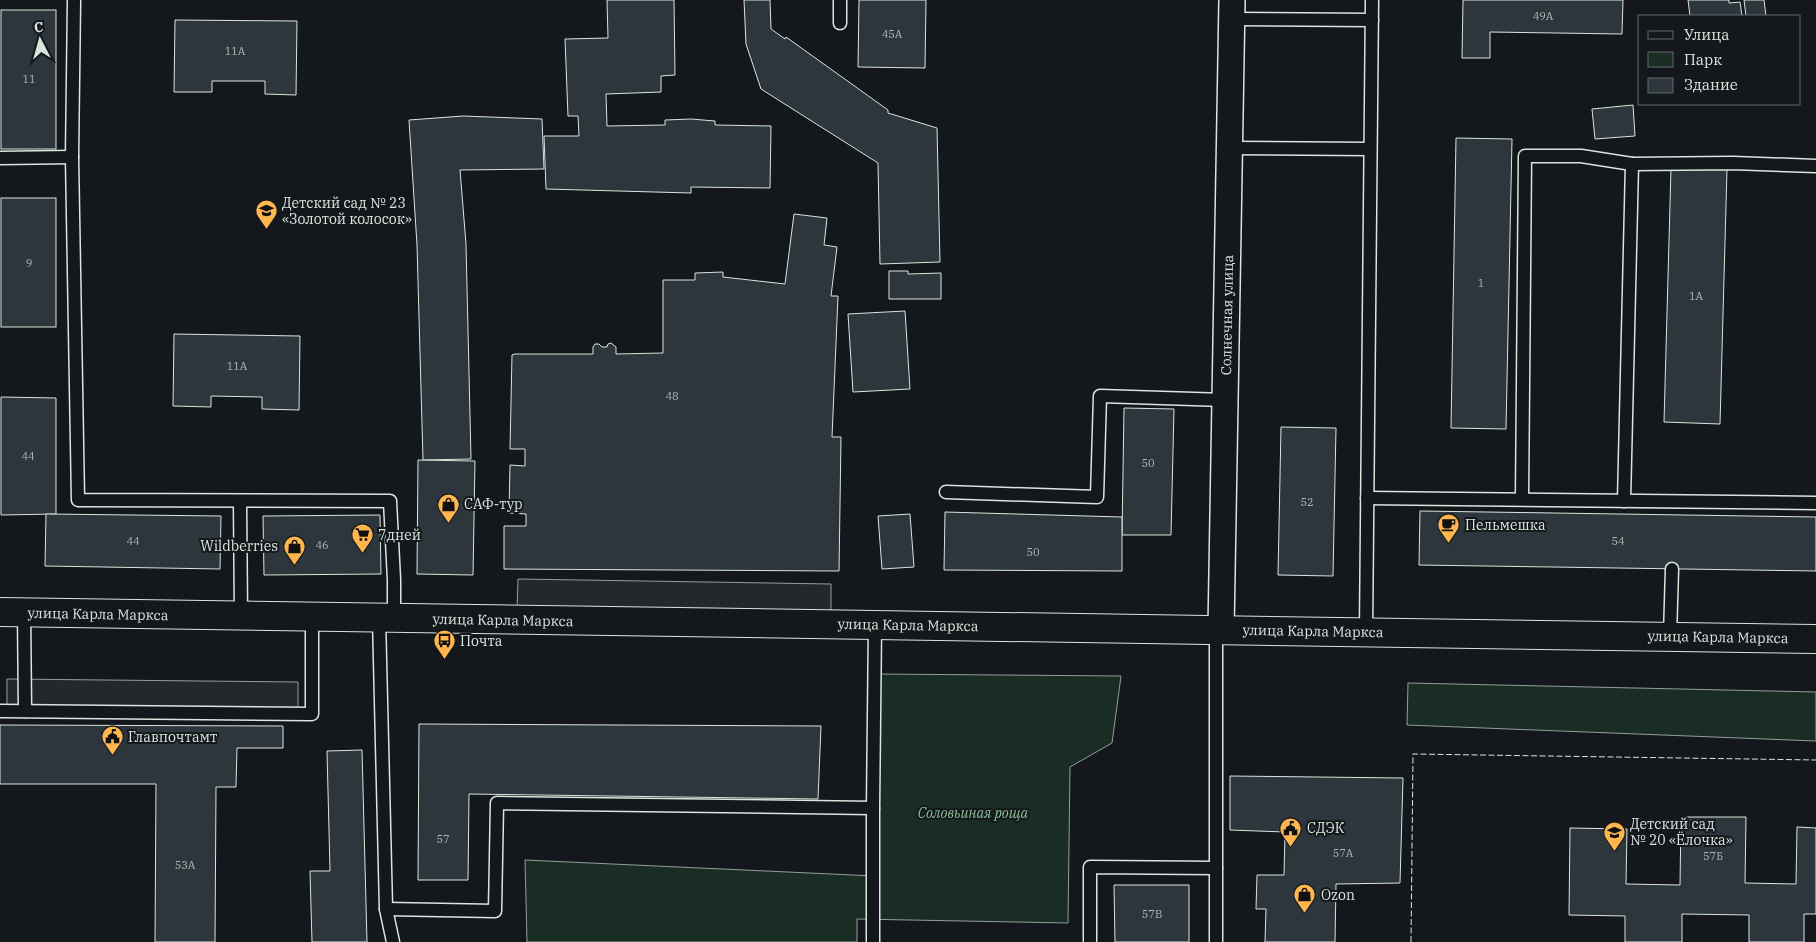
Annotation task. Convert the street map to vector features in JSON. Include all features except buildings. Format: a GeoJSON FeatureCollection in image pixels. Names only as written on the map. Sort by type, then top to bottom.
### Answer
{"type":"FeatureCollection","features":[{"type":"Feature","properties":{"kind":"street","name":"Солнечная улица"},"geometry":{"type":"LineString","coordinates":[[1219,630],[1232,9]]}},
{"type":"Feature","properties":{"kind":"street","name":"улица Карла Маркса"},"geometry":{"type":"LineString","coordinates":[[12,612],[1816,638]]}},
{"type":"Feature","properties":{"kind":"lane"},"geometry":{"type":"LineString","coordinates":[[74,0],[72,157],[78,500],[390,501],[394,580],[386,618],[386,909],[394,942]]}},
{"type":"Feature","properties":{"kind":"lane"},"geometry":{"type":"LineString","coordinates":[[840,0],[840,23]]}},
{"type":"Feature","properties":{"kind":"lane"},"geometry":{"type":"LineString","coordinates":[[1366,632],[1372,0]]}},
{"type":"Feature","properties":{"kind":"lane"},"geometry":{"type":"LineString","coordinates":[[1232,9],[1372,20]]}},
{"type":"Feature","properties":{"kind":"lane"},"geometry":{"type":"LineString","coordinates":[[1230,148],[1370,149]]}},
{"type":"Feature","properties":{"kind":"lane"},"geometry":{"type":"LineString","coordinates":[[1522,500],[1525,156],[1581,156],[1632,164],[1733,163],[1816,166]]}},
{"type":"Feature","properties":{"kind":"lane"},"geometry":{"type":"LineString","coordinates":[[0,158],[72,157]]}},
{"type":"Feature","properties":{"kind":"lane"},"geometry":{"type":"LineString","coordinates":[[1624,501],[1632,164]]}},
{"type":"Feature","properties":{"kind":"lane"},"geometry":{"type":"LineString","coordinates":[[946,492],[1096,497],[1100,396],[1225,400]]}},
{"type":"Feature","properties":{"kind":"lane"},"geometry":{"type":"LineString","coordinates":[[1367,498],[1816,503]]}},
{"type":"Feature","properties":{"kind":"lane"},"geometry":{"type":"LineString","coordinates":[[240,501],[241,616]]}},
{"type":"Feature","properties":{"kind":"lane"},"geometry":{"type":"LineString","coordinates":[[1672,515],[1673,501]]}},
{"type":"Feature","properties":{"kind":"lane"},"geometry":{"type":"LineString","coordinates":[[1670,636],[1672,569]]}},
{"type":"Feature","properties":{"kind":"lane"},"geometry":{"type":"LineString","coordinates":[[12,612],[25,711]]}},
{"type":"Feature","properties":{"kind":"lane"},"geometry":{"type":"LineString","coordinates":[[0,710],[312,714],[312,617]]}},
{"type":"Feature","properties":{"kind":"lane"},"geometry":{"type":"LineString","coordinates":[[873,942],[875,625]]}},
{"type":"Feature","properties":{"kind":"lane"},"geometry":{"type":"LineString","coordinates":[[1216,942],[1219,630]]}},
{"type":"Feature","properties":{"kind":"lane"},"geometry":{"type":"LineString","coordinates":[[386,909],[495,911],[497,802],[873,808]]}},
{"type":"Feature","properties":{"kind":"lane"},"geometry":{"type":"LineString","coordinates":[[1090,942],[1090,867],[1216,868]]}},
{"type":"Feature","properties":{"kind":"green space","name":"Соловьиная роща"},"geometry":{"type":"Polygon","coordinates":[[[878,674],[1121,676],[1112,743],[1070,767],[1068,923],[857,919],[857,942],[527,942],[525,860],[875,876],[878,674]]]}},
{"type":"Feature","properties":{"kind":"green space"},"geometry":{"type":"Polygon","coordinates":[[[1408,683],[1816,692],[1816,741],[1407,725],[1408,683]]]}},
{"type":"Feature","properties":{"kind":"shaded area"},"geometry":{"type":"Polygon","coordinates":[[[518,579],[831,584],[831,615],[517,610],[518,579]]]}},
{"type":"Feature","properties":{"kind":"shaded area"},"geometry":{"type":"Polygon","coordinates":[[[7,679],[298,682],[298,718],[7,716],[7,679]]]}},
{"type":"Feature","properties":{"kind":"fence"},"geometry":{"type":"LineString","coordinates":[[1411,942],[1413,754],[1816,760]]}},
{"type":"Feature","properties":{"kind":"place","name":"Детский сад № 23 «Золотой колосок»"},"geometry":{"type":"Point","coordinates":[266,230]}},
{"type":"Feature","properties":{"kind":"place","name":"САФ-тур"},"geometry":{"type":"Point","coordinates":[448,523]}},
{"type":"Feature","properties":{"kind":"place","name":"Пельмешка"},"geometry":{"type":"Point","coordinates":[1449,544]}},
{"type":"Feature","properties":{"kind":"place","name":"7дней"},"geometry":{"type":"Point","coordinates":[362,554]}},
{"type":"Feature","properties":{"kind":"place","name":"Wildberries"},"geometry":{"type":"Point","coordinates":[294,565]}},
{"type":"Feature","properties":{"kind":"place","name":"Почта"},"geometry":{"type":"Point","coordinates":[444,660]}},
{"type":"Feature","properties":{"kind":"place","name":"Главпочтамт"},"geometry":{"type":"Point","coordinates":[112,756]}},
{"type":"Feature","properties":{"kind":"place","name":"СДЭК"},"geometry":{"type":"Point","coordinates":[1291,847]}},
{"type":"Feature","properties":{"kind":"place","name":"Детский сад № 20 «Ёлочка»"},"geometry":{"type":"Point","coordinates":[1614,851]}},
{"type":"Feature","properties":{"kind":"place","name":"Ozon"},"geometry":{"type":"Point","coordinates":[1305,914]}}]}
